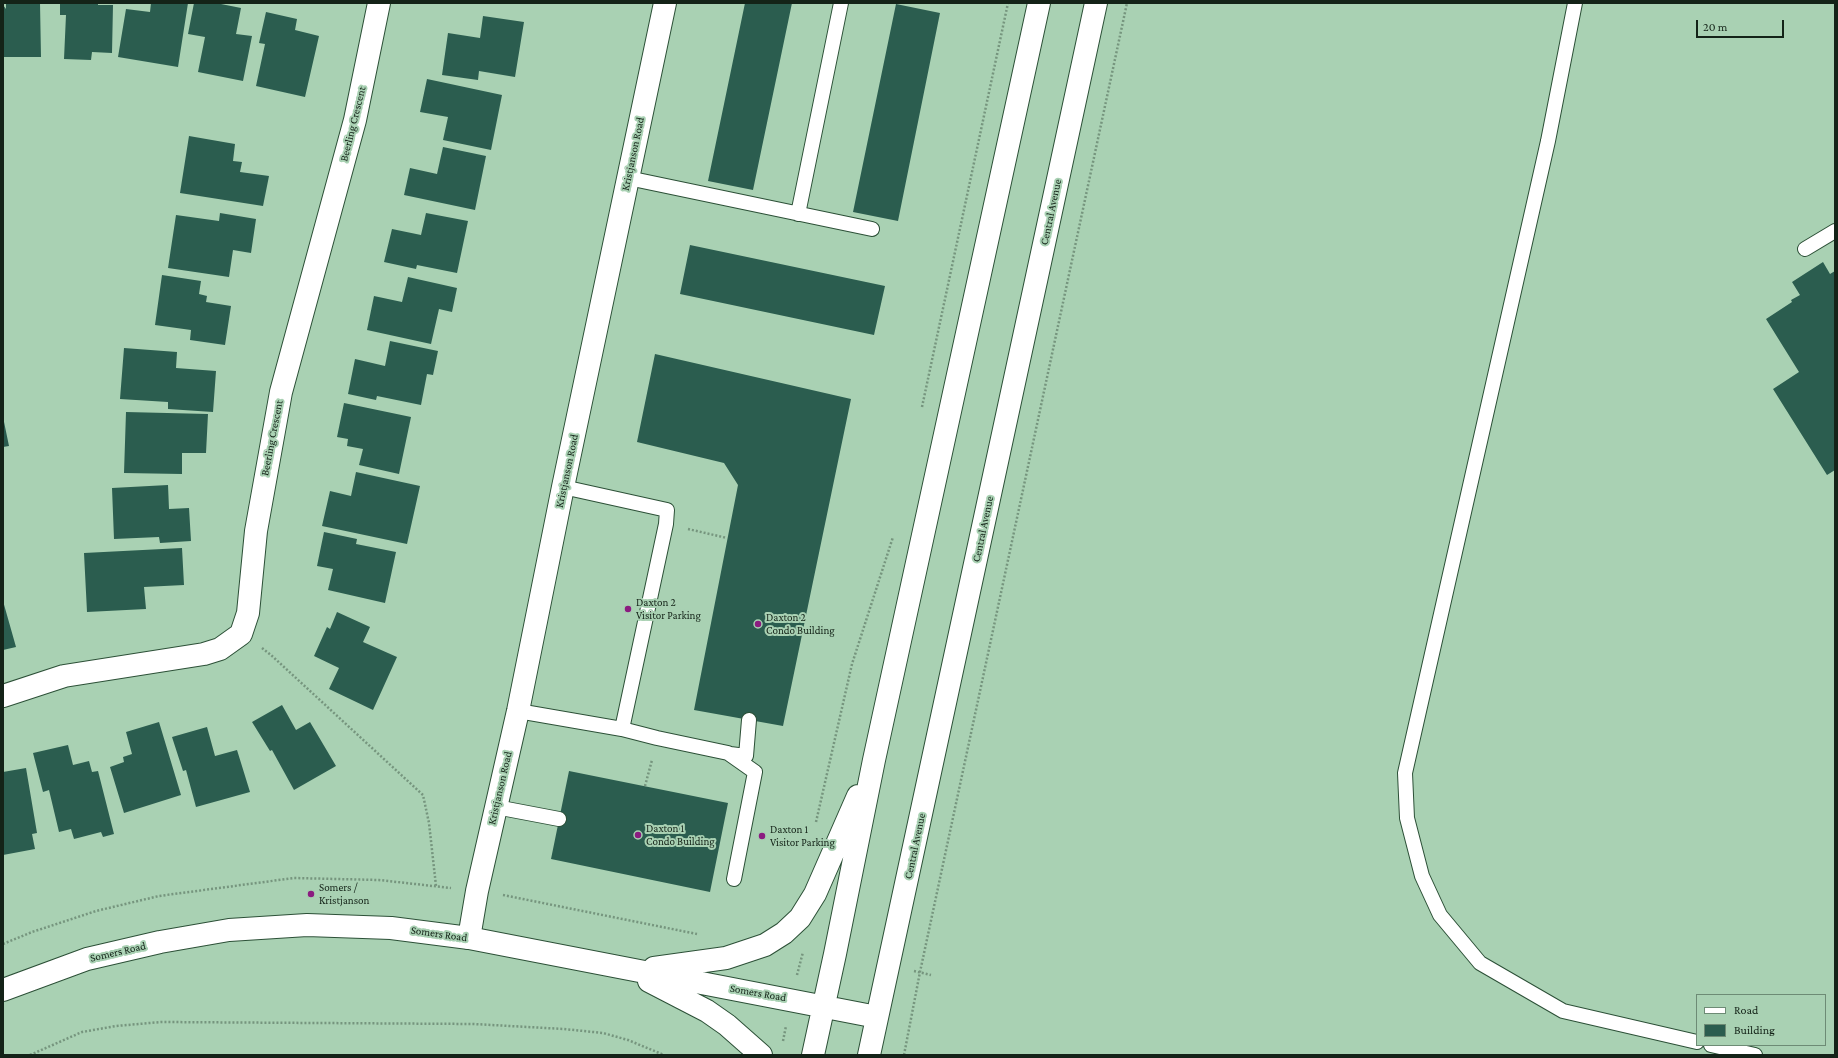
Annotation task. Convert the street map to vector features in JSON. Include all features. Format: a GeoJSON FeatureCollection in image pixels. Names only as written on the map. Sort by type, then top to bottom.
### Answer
{"type":"FeatureCollection","features":[{"type":"Feature","properties":{"kind":"street","name":"Beerling Crescent"},"geometry":{"type":"LineString","coordinates":[[3,696],[64,676],[204,654],[220,649],[241,634],[248,613],[256,531],[281,392],[355,120],[379,3]]}},
{"type":"Feature","properties":{"kind":"street","name":"Kristjanson Road"},"geometry":{"type":"LineString","coordinates":[[469,938],[477,891],[518,710],[563,487],[665,3]]}},
{"type":"Feature","properties":{"kind":"street"},"geometry":{"type":"LineString","coordinates":[[813,1055],[874,760],[1039,3]]}},
{"type":"Feature","properties":{"kind":"street","name":"Central Avenue"},"geometry":{"type":"LineString","coordinates":[[869,1055],[1096,3]]}},
{"type":"Feature","properties":{"kind":"street"},"geometry":{"type":"LineString","coordinates":[[630,971],[726,958],[765,945],[784,932],[800,918],[815,894],[874,760]]}},
{"type":"Feature","properties":{"kind":"street","name":"Somers Road"},"geometry":{"type":"LineString","coordinates":[[3,990],[87,959],[160,942],[229,930],[322,925],[390,928],[469,938],[630,971],[877,1017]]}},
{"type":"Feature","properties":{"kind":"street"},"geometry":{"type":"LineString","coordinates":[[630,971],[707,1011],[727,1024],[761,1055]]}},
{"type":"Feature","properties":{"kind":"lane"},"geometry":{"type":"LineString","coordinates":[[798,214],[841,3]]}},
{"type":"Feature","properties":{"kind":"lane"},"geometry":{"type":"LineString","coordinates":[[1575,3],[1548,140],[1405,773],[1407,818],[1422,876],[1440,914],[1480,963],[1563,1012],[1696,1042]]}},
{"type":"Feature","properties":{"kind":"lane"},"geometry":{"type":"LineString","coordinates":[[628,178],[872,229]]}},
{"type":"Feature","properties":{"kind":"lane"},"geometry":{"type":"LineString","coordinates":[[1805,249],[1835,231]]}},
{"type":"Feature","properties":{"kind":"lane"},"geometry":{"type":"LineString","coordinates":[[563,487],[667,510],[666,524],[622,729]]}},
{"type":"Feature","properties":{"kind":"lane"},"geometry":{"type":"LineString","coordinates":[[518,710],[622,729],[657,738],[746,756],[749,720]]}},
{"type":"Feature","properties":{"kind":"lane"},"geometry":{"type":"LineString","coordinates":[[728,753],[755,772],[734,878]]}},
{"type":"Feature","properties":{"kind":"lane"},"geometry":{"type":"LineString","coordinates":[[496,807],[559,818]]}},
{"type":"Feature","properties":{"kind":"lane"},"geometry":{"type":"LineString","coordinates":[[1715,1046],[1755,1055]]}},
{"type":"Feature","properties":{"kind":"path"},"geometry":{"type":"LineString","coordinates":[[920,413],[1008,3]]}},
{"type":"Feature","properties":{"kind":"path"},"geometry":{"type":"LineString","coordinates":[[904,1055],[920,972],[1127,3]]}},
{"type":"Feature","properties":{"kind":"path"},"geometry":{"type":"LineString","coordinates":[[666,524],[728,538]]}},
{"type":"Feature","properties":{"kind":"path"},"geometry":{"type":"LineString","coordinates":[[815,825],[852,664],[894,534]]}},
{"type":"Feature","properties":{"kind":"path"},"geometry":{"type":"LineString","coordinates":[[271,655],[423,795],[429,823],[436,886]]}},
{"type":"Feature","properties":{"kind":"path"},"geometry":{"type":"LineString","coordinates":[[646,786],[657,738]]}},
{"type":"Feature","properties":{"kind":"path"},"geometry":{"type":"LineString","coordinates":[[3,944],[96,911],[159,896],[294,878],[379,880],[513,896],[701,935]]}},
{"type":"Feature","properties":{"kind":"path"},"geometry":{"type":"LineString","coordinates":[[912,971],[931,975]]}},
{"type":"Feature","properties":{"kind":"path"},"geometry":{"type":"LineString","coordinates":[[783,1043],[787,1019]]}},
{"type":"Feature","properties":{"kind":"path"},"geometry":{"type":"LineString","coordinates":[[30,1055],[82,1032],[116,1026],[169,1022],[474,1024],[549,1028],[603,1033],[628,1040],[664,1055]]}},
{"type":"Feature","properties":{"kind":"building"},"geometry":{"type":"Polygon","coordinates":[[[6,3],[40,3],[41,57],[3,57],[3,5],[6,9],[6,3]]]}},
{"type":"Feature","properties":{"kind":"building"},"geometry":{"type":"Polygon","coordinates":[[[60,3],[98,3],[98,5],[113,5],[112,53],[92,52],[91,60],[64,59],[66,15],[60,15],[60,3]]]}},
{"type":"Feature","properties":{"kind":"building"},"geometry":{"type":"Polygon","coordinates":[[[151,3],[188,3],[178,67],[118,57],[126,9],[150,12],[151,3]]]}},
{"type":"Feature","properties":{"kind":"building"},"geometry":{"type":"Polygon","coordinates":[[[194,3],[216,3],[241,8],[236,34],[252,36],[243,81],[198,72],[205,37],[188,34],[194,3]]]}},
{"type":"Feature","properties":{"kind":"building"},"geometry":{"type":"Polygon","coordinates":[[[745,3],[792,3],[753,190],[708,181],[745,3]]]}},
{"type":"Feature","properties":{"kind":"building"},"geometry":{"type":"Polygon","coordinates":[[[896,4],[940,13],[898,221],[853,212],[896,4]]]}},
{"type":"Feature","properties":{"kind":"building"},"geometry":{"type":"Polygon","coordinates":[[[266,12],[297,19],[295,30],[319,36],[305,97],[256,86],[265,44],[259,43],[266,12]]]}},
{"type":"Feature","properties":{"kind":"building"},"geometry":{"type":"Polygon","coordinates":[[[483,16],[524,22],[515,77],[479,71],[478,80],[442,75],[448,33],[480,38],[483,16]]]}},
{"type":"Feature","properties":{"kind":"building"},"geometry":{"type":"Polygon","coordinates":[[[427,79],[502,95],[491,150],[443,140],[448,117],[420,112],[427,79]]]}},
{"type":"Feature","properties":{"kind":"building"},"geometry":{"type":"Polygon","coordinates":[[[189,136],[235,144],[233,161],[242,162],[240,172],[269,176],[263,206],[180,193],[189,136]]]}},
{"type":"Feature","properties":{"kind":"building"},"geometry":{"type":"Polygon","coordinates":[[[443,147],[486,156],[475,210],[404,195],[410,168],[437,174],[443,147]]]}},
{"type":"Feature","properties":{"kind":"building"},"geometry":{"type":"Polygon","coordinates":[[[220,213],[256,219],[251,253],[233,250],[229,277],[168,268],[176,215],[219,221],[220,213]]]}},
{"type":"Feature","properties":{"kind":"building"},"geometry":{"type":"Polygon","coordinates":[[[426,213],[468,221],[457,273],[417,265],[416,269],[384,262],[392,229],[421,235],[426,213]]]}},
{"type":"Feature","properties":{"kind":"building"},"geometry":{"type":"Polygon","coordinates":[[[690,245],[885,286],[874,335],[680,294],[690,245]]]}},
{"type":"Feature","properties":{"kind":"building"},"geometry":{"type":"Polygon","coordinates":[[[1823,262],[1830,274],[1835,271],[1835,470],[1827,475],[1773,389],[1799,372],[1766,319],[1800,295],[1792,282],[1823,262]]]}},
{"type":"Feature","properties":{"kind":"building"},"geometry":{"type":"Polygon","coordinates":[[[162,275],[201,281],[199,294],[207,296],[206,302],[231,306],[225,345],[190,340],[191,330],[155,325],[162,275]]]}},
{"type":"Feature","properties":{"kind":"building"},"geometry":{"type":"Polygon","coordinates":[[[408,277],[457,288],[452,312],[439,309],[431,344],[367,330],[374,296],[402,302],[408,277]]]}},
{"type":"Feature","properties":{"kind":"building"},"geometry":{"type":"Polygon","coordinates":[[[390,341],[438,351],[433,375],[427,374],[421,405],[377,396],[376,400],[348,394],[355,359],[385,366],[390,341]]]}},
{"type":"Feature","properties":{"kind":"building"},"geometry":{"type":"Polygon","coordinates":[[[124,348],[177,352],[176,368],[216,371],[213,412],[168,409],[168,402],[120,399],[124,348]]]}},
{"type":"Feature","properties":{"kind":"building","name":"Daxton 2 Condo Building"},"geometry":{"type":"Polygon","coordinates":[[[655,354],[851,399],[783,726],[694,710],[738,485],[724,463],[637,442],[655,354]]]}},
{"type":"Feature","properties":{"kind":"building"},"geometry":{"type":"Polygon","coordinates":[[[344,403],[411,417],[399,474],[359,465],[363,449],[347,446],[348,439],[337,437],[344,403]]]}},
{"type":"Feature","properties":{"kind":"building"},"geometry":{"type":"Polygon","coordinates":[[[126,412],[208,414],[206,453],[182,453],[182,474],[124,473],[126,412]]]}},
{"type":"Feature","properties":{"kind":"building"},"geometry":{"type":"Polygon","coordinates":[[[3,417],[9,446],[3,447],[3,417]]]}},
{"type":"Feature","properties":{"kind":"building"},"geometry":{"type":"Polygon","coordinates":[[[356,472],[420,486],[407,544],[322,526],[330,491],[351,496],[356,472]]]}},
{"type":"Feature","properties":{"kind":"building"},"geometry":{"type":"Polygon","coordinates":[[[168,485],[169,509],[189,508],[191,541],[160,543],[159,537],[114,539],[112,488],[168,485]]]}},
{"type":"Feature","properties":{"kind":"building"},"geometry":{"type":"Polygon","coordinates":[[[324,532],[357,539],[356,544],[396,552],[385,603],[328,590],[333,569],[317,566],[324,532]]]}},
{"type":"Feature","properties":{"kind":"building"},"geometry":{"type":"Polygon","coordinates":[[[182,548],[184,585],[144,587],[146,609],[87,612],[84,553],[182,548]]]}},
{"type":"Feature","properties":{"kind":"building"},"geometry":{"type":"Polygon","coordinates":[[[3,601],[16,647],[3,650],[3,601]]]}},
{"type":"Feature","properties":{"kind":"building"},"geometry":{"type":"Polygon","coordinates":[[[337,612],[370,627],[363,642],[397,657],[373,710],[329,689],[339,668],[314,656],[327,627],[330,629],[337,612]]]}},
{"type":"Feature","properties":{"kind":"building"},"geometry":{"type":"Polygon","coordinates":[[[282,705],[296,730],[310,722],[336,766],[294,790],[272,750],[270,751],[252,722],[282,705]]]}},
{"type":"Feature","properties":{"kind":"building"},"geometry":{"type":"Polygon","coordinates":[[[159,722],[181,795],[124,813],[110,767],[124,762],[123,757],[132,754],[126,732],[159,722]]]}},
{"type":"Feature","properties":{"kind":"building"},"geometry":{"type":"Polygon","coordinates":[[[207,727],[215,756],[237,750],[250,792],[196,807],[186,770],[183,771],[172,737],[207,727]]]}},
{"type":"Feature","properties":{"kind":"building"},"geometry":{"type":"Polygon","coordinates":[[[68,745],[73,765],[89,761],[92,772],[98,771],[114,834],[103,837],[101,832],[74,839],[71,829],[59,832],[49,790],[43,792],[33,753],[68,745]]]}},
{"type":"Feature","properties":{"kind":"building"},"geometry":{"type":"Polygon","coordinates":[[[26,768],[37,833],[32,834],[35,849],[3,855],[3,772],[26,768]]]}},
{"type":"Feature","properties":{"kind":"building","name":"Daxton 1 Condo Building"},"geometry":{"type":"Polygon","coordinates":[[[569,771],[728,803],[710,892],[551,859],[569,771]]]}},
{"type":"Feature","properties":{"kind":"place","name":"Daxton 2 Visitor Parking"},"geometry":{"type":"Point","coordinates":[628,609]}},
{"type":"Feature","properties":{"kind":"place","name":"Daxton 2 Condo Building"},"geometry":{"type":"Point","coordinates":[758,624]}},
{"type":"Feature","properties":{"kind":"place","name":"Daxton 1 Condo Building"},"geometry":{"type":"Point","coordinates":[638,835]}},
{"type":"Feature","properties":{"kind":"place","name":"Daxton 1 Visitor Parking"},"geometry":{"type":"Point","coordinates":[762,836]}},
{"type":"Feature","properties":{"kind":"place","name":"Somers / Kristjanson"},"geometry":{"type":"Point","coordinates":[311,894]}}]}
